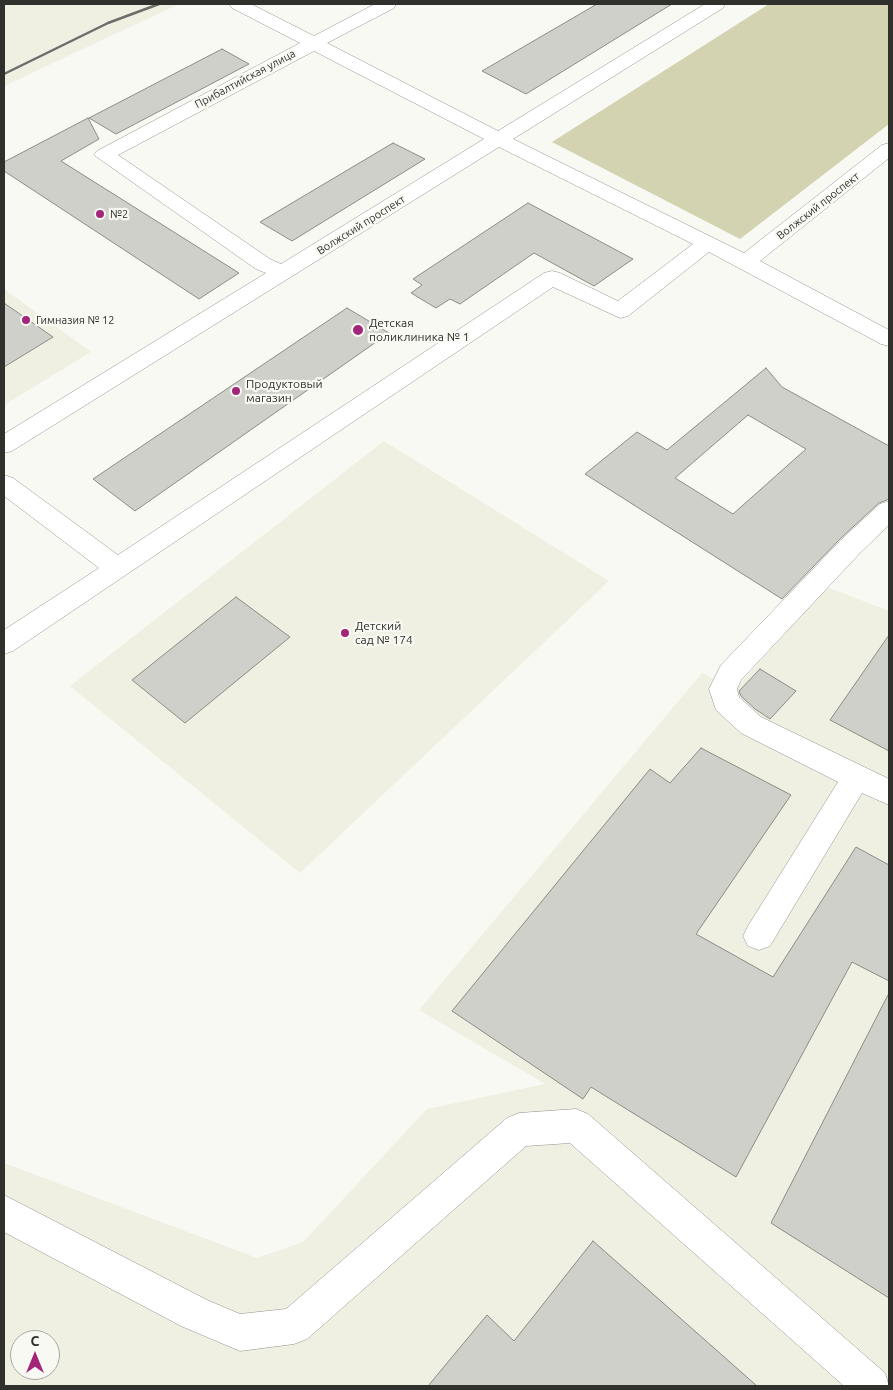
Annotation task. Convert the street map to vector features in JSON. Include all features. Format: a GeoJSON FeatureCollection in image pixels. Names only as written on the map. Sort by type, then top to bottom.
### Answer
{"type":"FeatureCollection","features":[{"type":"Feature","properties":{"kind":"street"},"geometry":{"type":"LineString","coordinates":[[238,4],[315,42],[500,140],[746,262],[889,339]]}},
{"type":"Feature","properties":{"kind":"street","name":"Прибалтийская улица"},"geometry":{"type":"LineString","coordinates":[[283,273],[263,264],[104,155],[388,4]]}},
{"type":"Feature","properties":{"kind":"street","name":"Волжский проспект"},"geometry":{"type":"LineString","coordinates":[[4,445],[500,140],[717,4]]}},
{"type":"Feature","properties":{"kind":"street","name":"Волжский проспект"},"geometry":{"type":"LineString","coordinates":[[746,262],[889,150]]}},
{"type":"Feature","properties":{"kind":"street"},"geometry":{"type":"LineString","coordinates":[[4,644],[552,278],[620,311],[708,243]]}},
{"type":"Feature","properties":{"kind":"street"},"geometry":{"type":"LineString","coordinates":[[4,484],[117,568]]}},
{"type":"Feature","properties":{"kind":"street"},"geometry":{"type":"LineString","coordinates":[[889,510],[851,546],[731,673],[723,689],[726,702],[751,725],[889,793]]}},
{"type":"Feature","properties":{"kind":"street"},"geometry":{"type":"LineString","coordinates":[[760,936],[856,778]]}},
{"type":"Feature","properties":{"kind":"street"},"geometry":{"type":"LineString","coordinates":[[4,1213],[194,1313],[240,1334],[294,1326],[519,1130],[576,1126],[872,1386]]}},
{"type":"Feature","properties":{"kind":"shaded area"},"geometry":{"type":"Polygon","coordinates":[[[4,4],[179,4],[4,86],[4,4]]]}},
{"type":"Feature","properties":{"kind":"shaded area","name":"Гимназия № 12"},"geometry":{"type":"Polygon","coordinates":[[[4,289],[91,352],[4,405],[4,289]]]}},
{"type":"Feature","properties":{"kind":"shaded area","name":"Детский сад № 174"},"geometry":{"type":"Polygon","coordinates":[[[384,441],[609,581],[300,873],[70,686],[384,441]]]}},
{"type":"Feature","properties":{"kind":"shaded area"},"geometry":{"type":"Polygon","coordinates":[[[827,587],[889,611],[889,1386],[4,1386],[4,1163],[257,1258],[303,1242],[427,1109],[545,1084],[419,1010],[702,673],[735,689],[827,587]]]}},
{"type":"Feature","properties":{"kind":"green space"},"geometry":{"type":"Polygon","coordinates":[[[769,4],[889,4],[889,124],[740,239],[552,142],[769,4]]]}},
{"type":"Feature","properties":{"kind":"building"},"geometry":{"type":"Polygon","coordinates":[[[597,4],[672,4],[526,94],[482,71],[597,4]]]}},
{"type":"Feature","properties":{"kind":"building"},"geometry":{"type":"Polygon","coordinates":[[[222,49],[249,64],[116,134],[89,118],[222,49]]]}},
{"type":"Feature","properties":{"kind":"building"},"geometry":{"type":"Polygon","coordinates":[[[88,118],[99,139],[61,161],[239,273],[199,299],[4,171],[4,162],[88,118]]]}},
{"type":"Feature","properties":{"kind":"building"},"geometry":{"type":"Polygon","coordinates":[[[393,143],[425,159],[292,241],[260,222],[393,143]]]}},
{"type":"Feature","properties":{"kind":"building"},"geometry":{"type":"Polygon","coordinates":[[[528,203],[633,259],[594,286],[534,253],[460,304],[450,299],[436,308],[411,293],[422,285],[413,279],[528,203]]]}},
{"type":"Feature","properties":{"kind":"building"},"geometry":{"type":"Polygon","coordinates":[[[4,303],[53,337],[4,367],[4,303]]]}},
{"type":"Feature","properties":{"kind":"building"},"geometry":{"type":"Polygon","coordinates":[[[347,308],[389,333],[135,511],[93,479],[347,308]]]}},
{"type":"Feature","properties":{"kind":"building"},"geometry":{"type":"Polygon","coordinates":[[[766,368],[782,387],[889,446],[889,499],[879,503],[841,538],[782,599],[585,474],[637,432],[667,450],[766,368]],[[748,415],[675,478],[733,514],[806,449],[748,415]]]}},
{"type":"Feature","properties":{"kind":"building"},"geometry":{"type":"Polygon","coordinates":[[[236,597],[290,637],[185,723],[132,680],[236,597]]]}},
{"type":"Feature","properties":{"kind":"building"},"geometry":{"type":"Polygon","coordinates":[[[889,635],[889,751],[830,720],[889,635]]]}},
{"type":"Feature","properties":{"kind":"building"},"geometry":{"type":"Polygon","coordinates":[[[760,669],[796,691],[770,719],[755,709],[741,696],[739,691],[760,669]]]}},
{"type":"Feature","properties":{"kind":"building"},"geometry":{"type":"Polygon","coordinates":[[[701,748],[791,795],[696,934],[773,977],[856,847],[889,865],[889,981],[852,962],[736,1177],[591,1087],[583,1099],[452,1011],[650,769],[670,783],[701,748]]]}},
{"type":"Feature","properties":{"kind":"building"},"geometry":{"type":"Polygon","coordinates":[[[889,993],[889,1298],[771,1223],[889,993]]]}},
{"type":"Feature","properties":{"kind":"building"},"geometry":{"type":"Polygon","coordinates":[[[593,1241],[757,1386],[428,1386],[487,1315],[514,1341],[593,1241]]]}},
{"type":"Feature","properties":{"kind":"railway"},"geometry":{"type":"LineString","coordinates":[[4,74],[108,23],[159,4]]}},
{"type":"Feature","properties":{"kind":"place","name":"№2"},"geometry":{"type":"Point","coordinates":[100,214]}},
{"type":"Feature","properties":{"kind":"place","name":"Гимназия № 12"},"geometry":{"type":"Point","coordinates":[26,320]}},
{"type":"Feature","properties":{"kind":"place","name":"Детская поликлиника № 1"},"geometry":{"type":"Point","coordinates":[358,330]}},
{"type":"Feature","properties":{"kind":"place","name":"Продуктовый магазин"},"geometry":{"type":"Point","coordinates":[236,391]}},
{"type":"Feature","properties":{"kind":"place","name":"Детский сад № 174"},"geometry":{"type":"Point","coordinates":[345,633]}}]}
